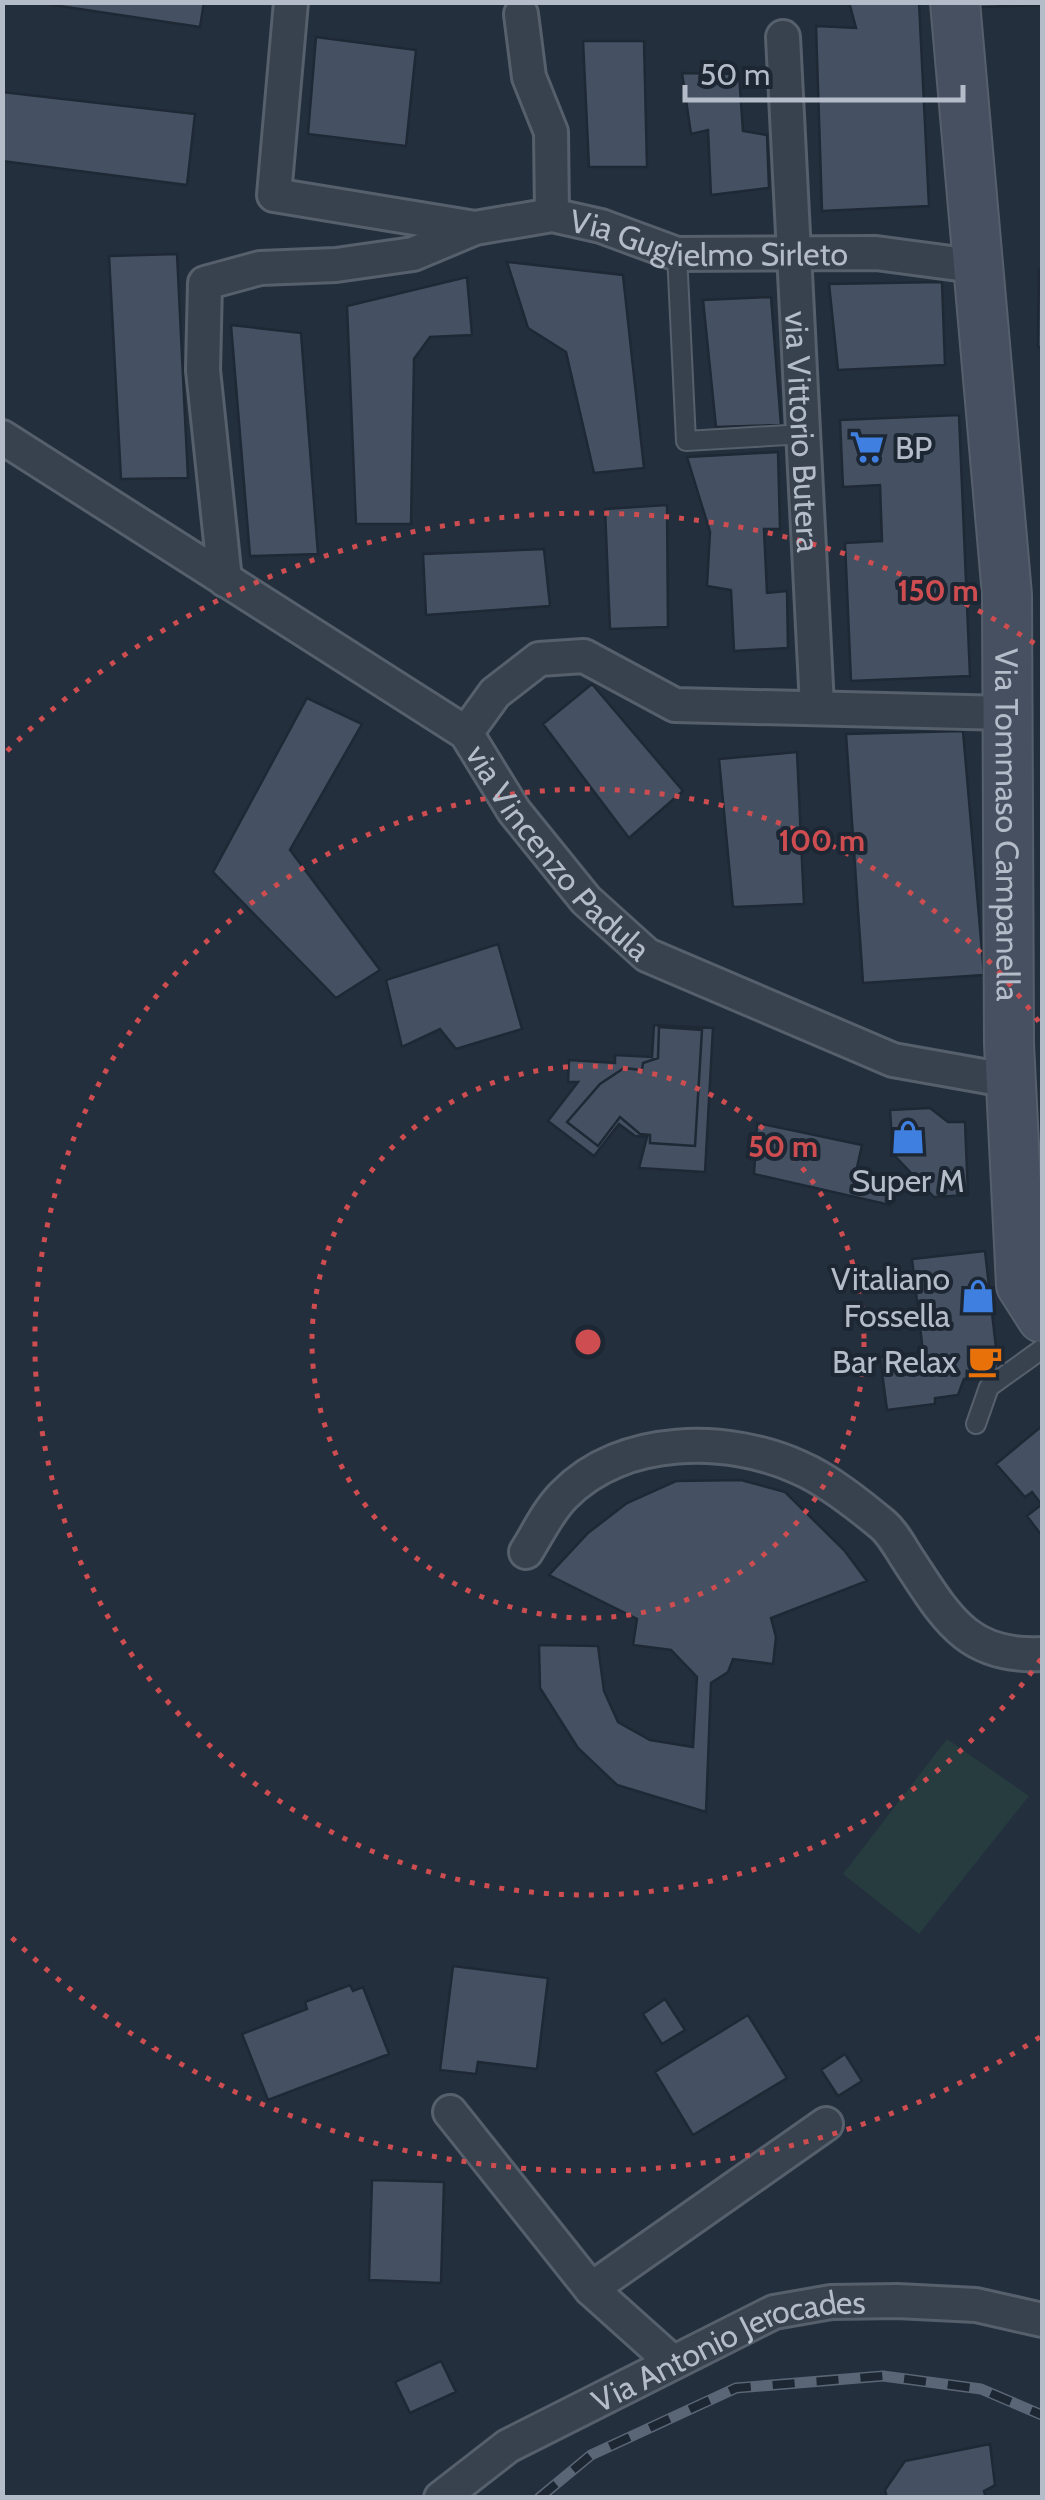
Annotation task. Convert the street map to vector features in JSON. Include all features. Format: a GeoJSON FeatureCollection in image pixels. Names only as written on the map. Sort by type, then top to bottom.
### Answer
{"type":"FeatureCollection","features":[{"type":"Feature","properties":{"kind":"street"},"geometry":{"type":"LineString","coordinates":[[291,2],[274,195],[476,228]]}},
{"type":"Feature","properties":{"kind":"street","name":"Via Tommaso Campanella"},"geometry":{"type":"LineString","coordinates":[[955,2],[1007,595],[1021,1285],[1042,1318]]}},
{"type":"Feature","properties":{"kind":"street"},"geometry":{"type":"LineString","coordinates":[[520,14],[530,77],[551,132],[552,215]]}},
{"type":"Feature","properties":{"kind":"street","name":"via Vittorio Butera"},"geometry":{"type":"LineString","coordinates":[[784,37],[817,706]]}},
{"type":"Feature","properties":{"kind":"street","name":"Via Guglielmo Sirleto"},"geometry":{"type":"LineString","coordinates":[[226,580],[204,370],[206,283],[260,268],[336,265],[413,254],[476,228],[552,215],[602,226],[677,254],[876,253],[980,267]]}},
{"type":"Feature","properties":{"kind":"street","name":"via Vincenzo Padula"},"geometry":{"type":"LineString","coordinates":[[2,437],[466,733],[514,810],[586,900],[647,955],[893,1060],[1018,1056]]}},
{"type":"Feature","properties":{"kind":"street"},"geometry":{"type":"LineString","coordinates":[[466,733],[495,693],[539,659],[584,656],[675,705],[1008,713]]}},
{"type":"Feature","properties":{"kind":"street"},"geometry":{"type":"LineString","coordinates":[[526,1552],[566,1493],[626,1455],[682,1447],[743,1449],[802,1468],[886,1527],[946,1617],[978,1646],[1022,1655],[1042,1654]]}},
{"type":"Feature","properties":{"kind":"street"},"geometry":{"type":"LineString","coordinates":[[450,2112],[592,2289],[670,2360]]}},
{"type":"Feature","properties":{"kind":"street"},"geometry":{"type":"LineString","coordinates":[[592,2289],[826,2124]]}},
{"type":"Feature","properties":{"kind":"street","name":"Via Antonio Jerocades"},"geometry":{"type":"LineString","coordinates":[[441,2498],[508,2446],[670,2360],[774,2312],[831,2302],[976,2305],[1042,2320]]}},
{"type":"Feature","properties":{"kind":"lane"},"geometry":{"type":"LineString","coordinates":[[677,254],[686,440],[804,434]]}},
{"type":"Feature","properties":{"kind":"lane"},"geometry":{"type":"LineString","coordinates":[[976,1424],[989,1387],[1042,1349]]}},
{"type":"Feature","properties":{"kind":"green space"},"geometry":{"type":"Polygon","coordinates":[[[947,1739],[1029,1796],[919,1934],[843,1874],[947,1739]]]}},
{"type":"Feature","properties":{"kind":"building"},"geometry":{"type":"Polygon","coordinates":[[[33,2],[204,2],[200,27],[33,2]]]}},
{"type":"Feature","properties":{"kind":"building"},"geometry":{"type":"Polygon","coordinates":[[[849,2],[919,2],[929,206],[822,211],[816,26],[856,28],[849,2]]]}},
{"type":"Feature","properties":{"kind":"building"},"geometry":{"type":"Polygon","coordinates":[[[980,2],[1042,2],[1042,5],[980,7],[980,2]]]}},
{"type":"Feature","properties":{"kind":"building"},"geometry":{"type":"Polygon","coordinates":[[[316,37],[416,50],[406,146],[308,134],[316,37]]]}},
{"type":"Feature","properties":{"kind":"building"},"geometry":{"type":"Polygon","coordinates":[[[583,41],[644,41],[647,167],[589,167],[583,41]]]}},
{"type":"Feature","properties":{"kind":"building"},"geometry":{"type":"Polygon","coordinates":[[[682,73],[739,74],[743,131],[767,135],[769,188],[711,195],[708,130],[691,134],[682,73]]]}},
{"type":"Feature","properties":{"kind":"building"},"geometry":{"type":"Polygon","coordinates":[[[2,92],[195,114],[187,185],[2,161],[2,92]]]}},
{"type":"Feature","properties":{"kind":"building"},"geometry":{"type":"Polygon","coordinates":[[[177,254],[188,478],[121,479],[109,256],[177,254]]]}},
{"type":"Feature","properties":{"kind":"building"},"geometry":{"type":"Polygon","coordinates":[[[507,262],[623,275],[644,468],[594,473],[566,352],[528,328],[507,262]]]}},
{"type":"Feature","properties":{"kind":"building"},"geometry":{"type":"Polygon","coordinates":[[[1042,270],[1042,347],[1038,347],[1042,270]]]}},
{"type":"Feature","properties":{"kind":"building"},"geometry":{"type":"Polygon","coordinates":[[[467,277],[472,335],[430,337],[414,359],[411,524],[356,524],[347,306],[467,277]]]}},
{"type":"Feature","properties":{"kind":"building"},"geometry":{"type":"Polygon","coordinates":[[[942,282],[945,365],[838,370],[829,284],[942,282]]]}},
{"type":"Feature","properties":{"kind":"building"},"geometry":{"type":"Polygon","coordinates":[[[771,297],[781,425],[716,427],[703,300],[771,297]]]}},
{"type":"Feature","properties":{"kind":"building"},"geometry":{"type":"Polygon","coordinates":[[[231,325],[301,333],[318,554],[250,556],[231,325]]]}},
{"type":"Feature","properties":{"kind":"building"},"geometry":{"type":"Polygon","coordinates":[[[959,415],[970,676],[851,681],[845,543],[882,541],[880,485],[843,487],[840,420],[959,415]]]}},
{"type":"Feature","properties":{"kind":"building"},"geometry":{"type":"Polygon","coordinates":[[[778,452],[780,529],[764,529],[767,593],[787,591],[788,648],[734,651],[731,590],[707,586],[710,532],[687,457],[778,452]]]}},
{"type":"Feature","properties":{"kind":"building"},"geometry":{"type":"Polygon","coordinates":[[[667,505],[668,627],[610,629],[605,509],[667,505]]]}},
{"type":"Feature","properties":{"kind":"building"},"geometry":{"type":"Polygon","coordinates":[[[544,549],[550,606],[426,615],[423,554],[544,549]]]}},
{"type":"Feature","properties":{"kind":"building"},"geometry":{"type":"Polygon","coordinates":[[[592,684],[683,791],[629,838],[543,724],[592,684]]]}},
{"type":"Feature","properties":{"kind":"building"},"geometry":{"type":"Polygon","coordinates":[[[307,698],[362,724],[290,850],[380,970],[336,998],[213,872],[307,698]]]}},
{"type":"Feature","properties":{"kind":"building"},"geometry":{"type":"Polygon","coordinates":[[[963,731],[984,975],[863,983],[846,734],[963,731]]]}},
{"type":"Feature","properties":{"kind":"building"},"geometry":{"type":"Polygon","coordinates":[[[797,752],[804,904],[733,907],[719,759],[797,752]]]}},
{"type":"Feature","properties":{"kind":"building"},"geometry":{"type":"Polygon","coordinates":[[[498,944],[522,1029],[456,1049],[440,1029],[402,1047],[386,980],[498,944]]]}},
{"type":"Feature","properties":{"kind":"building"},"geometry":{"type":"Polygon","coordinates":[[[654,1025],[713,1028],[705,1172],[639,1168],[647,1137],[635,1136],[619,1124],[594,1156],[548,1121],[578,1082],[568,1082],[569,1060],[615,1063],[615,1055],[652,1057],[654,1025]]]}},
{"type":"Feature","properties":{"kind":"building"},"geometry":{"type":"Polygon","coordinates":[[[659,1027],[702,1030],[695,1146],[650,1143],[650,1135],[640,1134],[620,1117],[598,1146],[567,1122],[600,1084],[624,1068],[642,1070],[643,1063],[658,1058],[659,1027]]]}},
{"type":"Feature","properties":{"kind":"building"},"geometry":{"type":"Polygon","coordinates":[[[930,1108],[948,1122],[965,1122],[968,1195],[934,1197],[893,1154],[890,1110],[930,1108]]]}},
{"type":"Feature","properties":{"kind":"building"},"geometry":{"type":"Polygon","coordinates":[[[757,1123],[862,1145],[856,1172],[896,1182],[890,1205],[754,1174],[757,1123]]]}},
{"type":"Feature","properties":{"kind":"building"},"geometry":{"type":"Polygon","coordinates":[[[985,1251],[999,1374],[964,1379],[958,1395],[935,1398],[935,1404],[887,1410],[880,1357],[923,1352],[912,1259],[985,1251]]]}},
{"type":"Feature","properties":{"kind":"building"},"geometry":{"type":"Polygon","coordinates":[[[1042,1426],[1042,1505],[1032,1492],[1025,1497],[996,1464],[1042,1426]]]}},
{"type":"Feature","properties":{"kind":"building"},"geometry":{"type":"Polygon","coordinates":[[[741,1480],[785,1492],[844,1550],[867,1581],[771,1618],[776,1637],[773,1664],[733,1659],[728,1672],[711,1683],[706,1812],[617,1785],[578,1748],[540,1688],[539,1645],[598,1646],[604,1691],[618,1722],[650,1740],[693,1747],[697,1677],[671,1650],[633,1645],[637,1619],[549,1575],[588,1533],[627,1503],[676,1481],[741,1480]]]}},
{"type":"Feature","properties":{"kind":"building"},"geometry":{"type":"Polygon","coordinates":[[[1042,1504],[1042,1536],[1027,1516],[1042,1504]]]}},
{"type":"Feature","properties":{"kind":"building"},"geometry":{"type":"Polygon","coordinates":[[[453,1966],[548,1978],[537,2069],[478,2062],[476,2074],[440,2070],[453,1966]]]}},
{"type":"Feature","properties":{"kind":"building"},"geometry":{"type":"Polygon","coordinates":[[[350,1985],[353,1991],[363,1987],[389,2054],[268,2100],[242,2034],[307,2009],[305,2002],[350,1985]]]}},
{"type":"Feature","properties":{"kind":"building"},"geometry":{"type":"Polygon","coordinates":[[[665,1999],[685,2030],[662,2044],[643,2014],[665,1999]]]}},
{"type":"Feature","properties":{"kind":"building"},"geometry":{"type":"Polygon","coordinates":[[[748,2015],[787,2078],[693,2135],[655,2072],[748,2015]]]}},
{"type":"Feature","properties":{"kind":"building"},"geometry":{"type":"Polygon","coordinates":[[[845,2054],[862,2081],[838,2096],[821,2070],[845,2054]]]}},
{"type":"Feature","properties":{"kind":"building"},"geometry":{"type":"Polygon","coordinates":[[[372,2180],[444,2182],[441,2283],[369,2280],[372,2180]]]}},
{"type":"Feature","properties":{"kind":"building"},"geometry":{"type":"Polygon","coordinates":[[[441,2361],[456,2392],[410,2413],[395,2382],[441,2361]]]}},
{"type":"Feature","properties":{"kind":"building"},"geometry":{"type":"Polygon","coordinates":[[[990,2444],[995,2485],[984,2491],[986,2498],[887,2498],[885,2490],[905,2461],[990,2444]]]}},
{"type":"Feature","properties":{"kind":"railway"},"geometry":{"type":"LineString","coordinates":[[539,2498],[591,2455],[736,2388],[883,2376],[981,2389],[1042,2415]]}},
{"type":"Feature","properties":{"kind":"place","name":"BP"},"geometry":{"type":"Point","coordinates":[867,447]}},
{"type":"Feature","properties":{"kind":"place","name":"Super M"},"geometry":{"type":"Point","coordinates":[908,1137]}},
{"type":"Feature","properties":{"kind":"place","name":"Vitaliano Fossella"},"geometry":{"type":"Point","coordinates":[978,1296]}},
{"type":"Feature","properties":{"kind":"place","name":"Bar Relax"},"geometry":{"type":"Point","coordinates":[985,1361]}}]}
